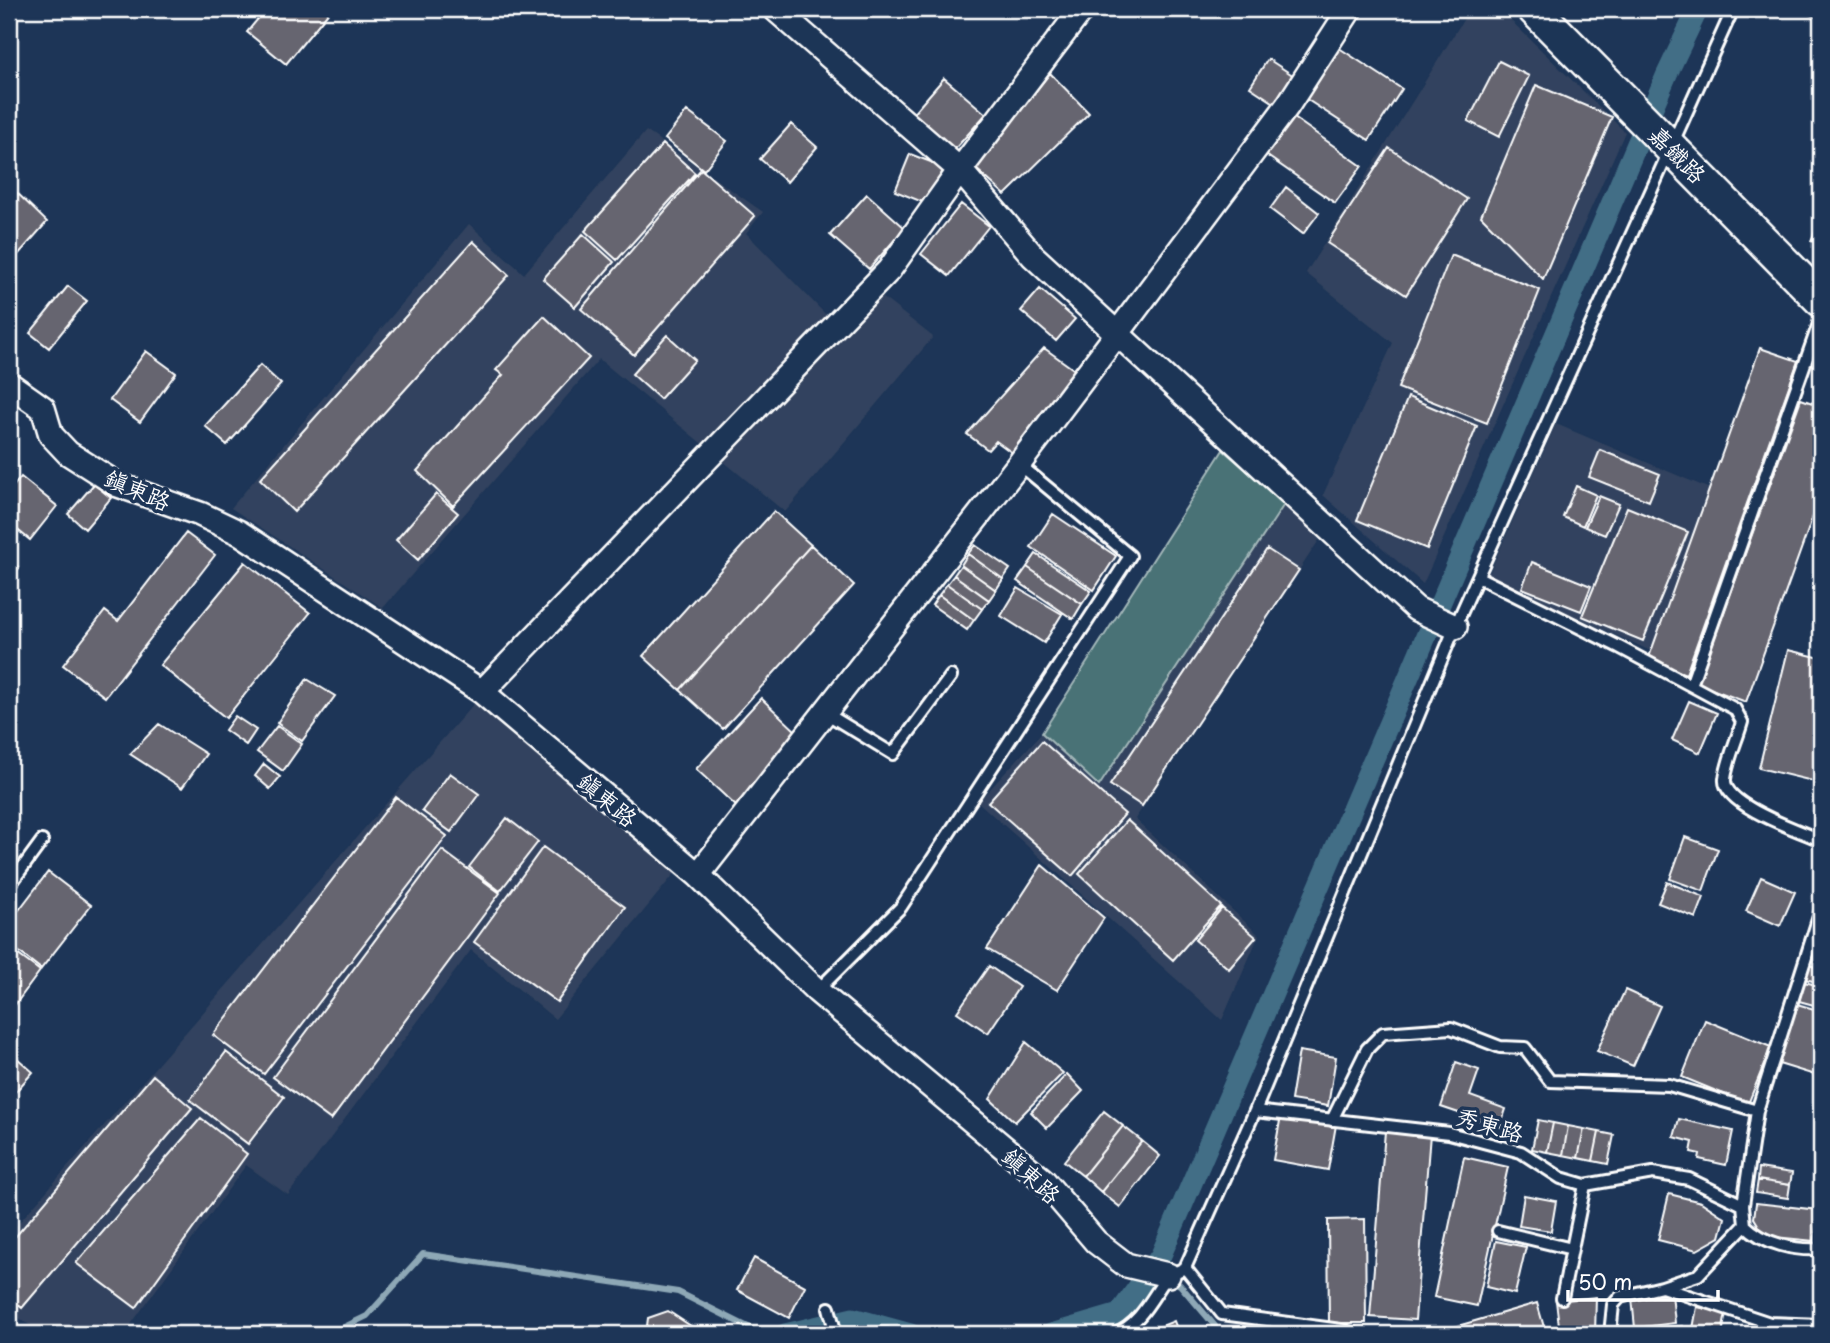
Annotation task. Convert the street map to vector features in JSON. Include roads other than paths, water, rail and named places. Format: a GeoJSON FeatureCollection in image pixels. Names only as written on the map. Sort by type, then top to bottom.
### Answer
{"type":"FeatureCollection","features":[{"type":"Feature","properties":{"kind":"street"},"geometry":{"type":"LineString","coordinates":[[776,9],[960,170],[1033,256],[1416,609],[1448,624]]}},
{"type":"Feature","properties":{"kind":"street"},"geometry":{"type":"LineString","coordinates":[[482,692],[889,270],[960,170],[1082,9]]}},
{"type":"Feature","properties":{"kind":"street"},"geometry":{"type":"LineString","coordinates":[[698,875],[1118,334],[1288,105],[1349,9]]}},
{"type":"Feature","properties":{"kind":"street","name":"嘉鐵路"},"geometry":{"type":"LineString","coordinates":[[1534,9],[1821,300]]}},
{"type":"Feature","properties":{"kind":"street","name":"鎮東路"},"geometry":{"type":"LineString","coordinates":[[9,384],[43,408],[51,435],[68,453],[118,485],[200,514],[240,533],[482,692],[698,875],[817,991],[1044,1181],[1096,1242],[1126,1265],[1176,1271]]}},
{"type":"Feature","properties":{"kind":"lane"},"geometry":{"type":"LineString","coordinates":[[1115,1334],[1148,1308],[1176,1271],[1255,1111],[1448,624],[1478,577],[1666,141],[1733,9]]}},
{"type":"Feature","properties":{"kind":"lane"},"geometry":{"type":"LineString","coordinates":[[1814,9],[1821,12]]}},
{"type":"Feature","properties":{"kind":"lane"},"geometry":{"type":"LineString","coordinates":[[1691,685],[1821,318]]}},
{"type":"Feature","properties":{"kind":"lane"},"geometry":{"type":"LineString","coordinates":[[817,991],[901,907],[1130,556],[1019,464]]}},
{"type":"Feature","properties":{"kind":"lane"},"geometry":{"type":"LineString","coordinates":[[1478,577],[1735,709],[1742,722],[1725,781],[1730,796],[1742,805],[1821,840]]}},
{"type":"Feature","properties":{"kind":"lane"},"geometry":{"type":"LineString","coordinates":[[824,712],[893,754],[951,676]]}},
{"type":"Feature","properties":{"kind":"lane"},"geometry":{"type":"LineString","coordinates":[[9,886],[42,841]]}},
{"type":"Feature","properties":{"kind":"lane"},"geometry":{"type":"LineString","coordinates":[[1821,910],[1758,1111],[1743,1205],[1745,1225],[1764,1239],[1782,1246],[1821,1249]]}},
{"type":"Feature","properties":{"kind":"lane"},"geometry":{"type":"LineString","coordinates":[[1332,1120],[1367,1049],[1383,1033],[1451,1028],[1500,1047],[1525,1048],[1550,1081],[1669,1085],[1758,1111]]}},
{"type":"Feature","properties":{"kind":"lane","name":"秀東路"},"geometry":{"type":"LineString","coordinates":[[1255,1111],[1449,1133],[1521,1152],[1561,1178],[1585,1185]]}},
{"type":"Feature","properties":{"kind":"lane"},"geometry":{"type":"LineString","coordinates":[[1562,1298],[1585,1185],[1653,1173],[1689,1179],[1743,1205]]}},
{"type":"Feature","properties":{"kind":"lane"},"geometry":{"type":"LineString","coordinates":[[1610,1334],[1613,1305],[1620,1297],[1698,1275],[1745,1225]]}},
{"type":"Feature","properties":{"kind":"lane"},"geometry":{"type":"LineString","coordinates":[[1498,1231],[1572,1249]]}},
{"type":"Feature","properties":{"kind":"lane"},"geometry":{"type":"LineString","coordinates":[[1176,1271],[1222,1314],[1355,1334]]}},
{"type":"Feature","properties":{"kind":"lane"},"geometry":{"type":"LineString","coordinates":[[1662,1287],[1770,1323],[1821,1325]]}},
{"type":"Feature","properties":{"kind":"lane"},"geometry":{"type":"LineString","coordinates":[[829,1308],[836,1334]]}},
{"type":"Feature","properties":{"kind":"lane"},"geometry":{"type":"LineString","coordinates":[[878,1334],[886,1334]]}},
{"type":"Feature","properties":{"kind":"waterway"},"geometry":{"type":"LineString","coordinates":[[1051,1334],[1119,1314],[1161,1255],[1667,74],[1698,9]]}},
{"type":"Feature","properties":{"kind":"waterway"},"geometry":{"type":"LineString","coordinates":[[330,1334],[367,1316],[423,1254],[678,1292],[762,1334]]}},
{"type":"Feature","properties":{"kind":"waterway"},"geometry":{"type":"LineString","coordinates":[[1169,1279],[1180,1285],[1215,1326],[1211,1334]]}},
{"type":"Feature","properties":{"kind":"waterway"},"geometry":{"type":"LineString","coordinates":[[785,1334],[853,1318],[911,1334]]}}]}
